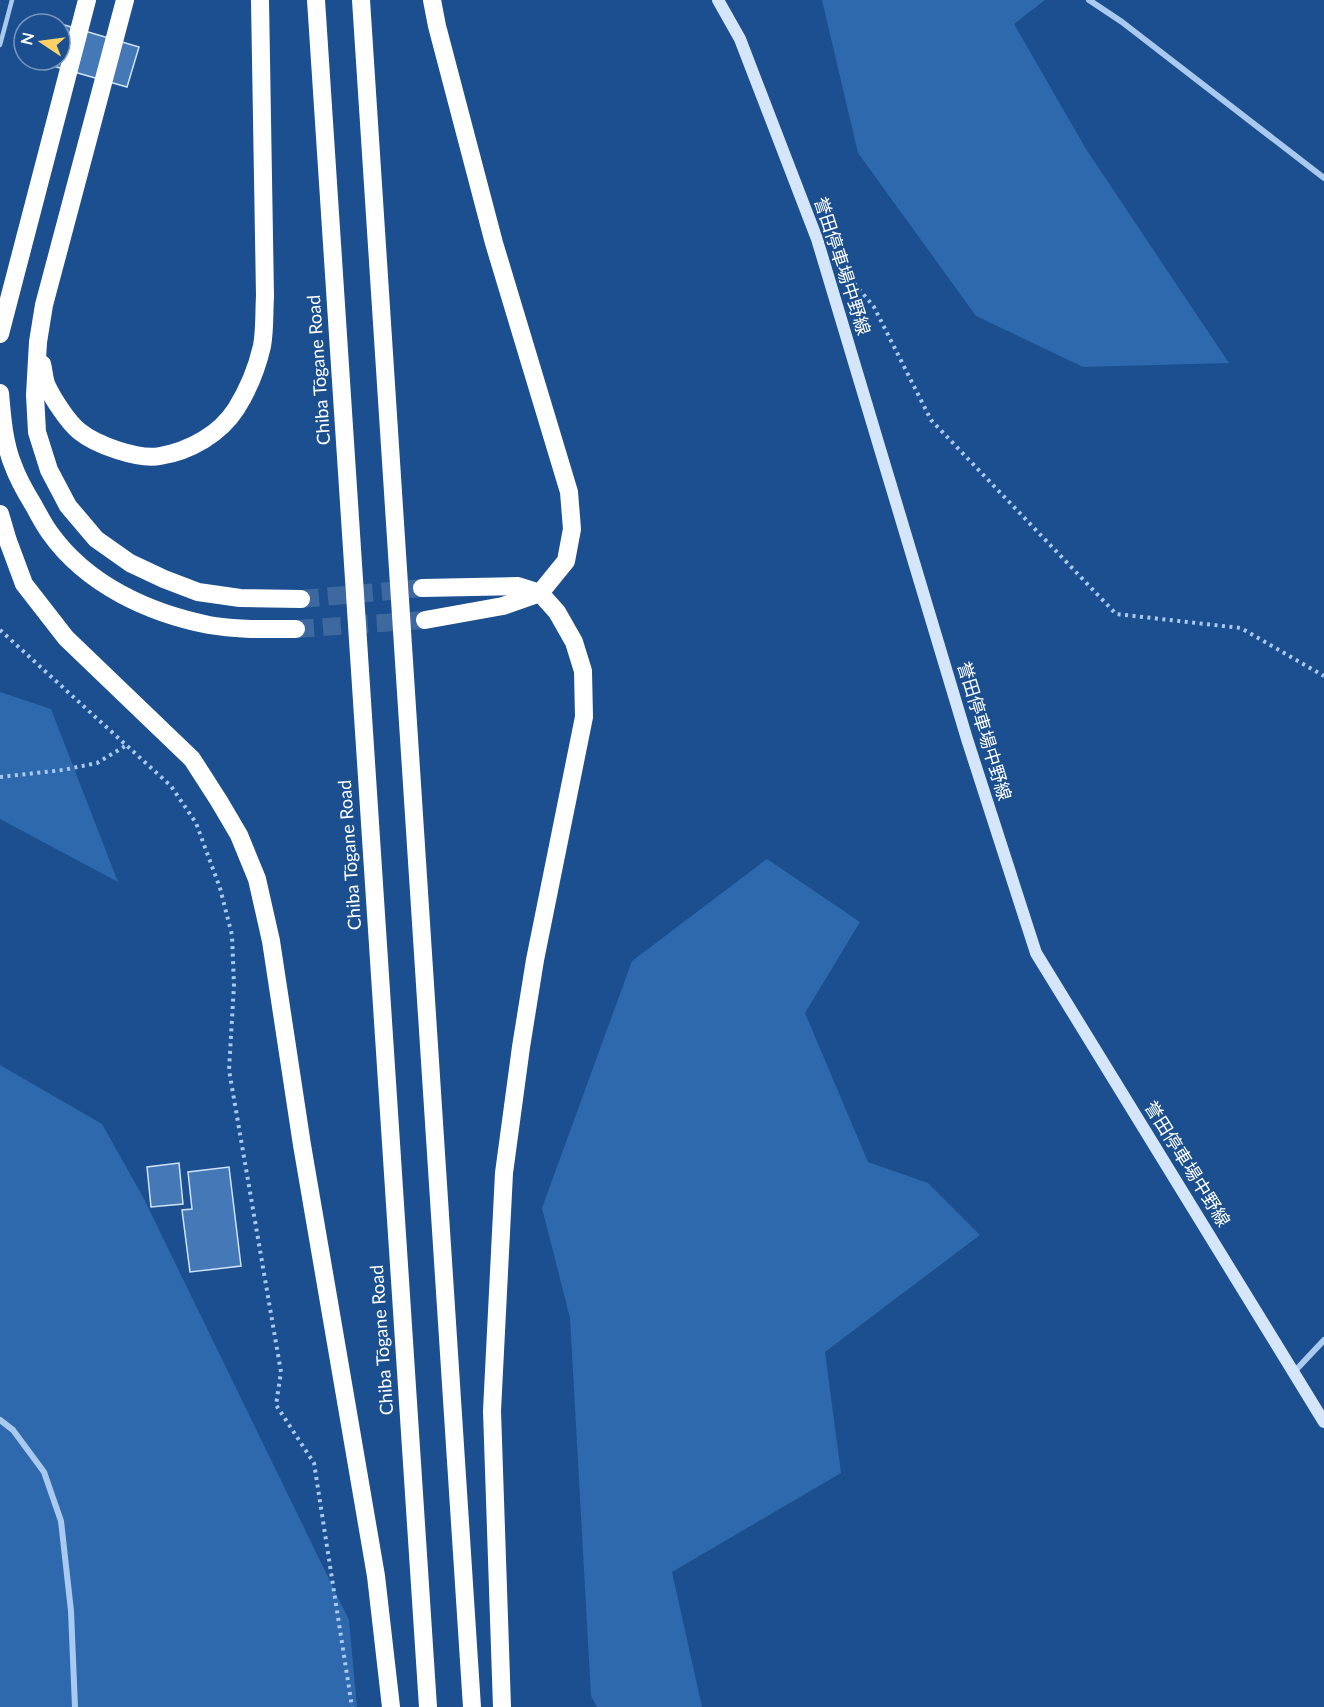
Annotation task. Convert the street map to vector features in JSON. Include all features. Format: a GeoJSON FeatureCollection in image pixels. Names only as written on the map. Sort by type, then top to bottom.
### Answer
{"type":"FeatureCollection","features":[{"type":"Feature","properties":{"kind":"highway"},"geometry":{"type":"LineString","coordinates":[[0,334],[87,0]]}},
{"type":"Feature","properties":{"kind":"highway"},"geometry":{"type":"LineString","coordinates":[[125,0],[44,305],[38,342],[35,395],[37,432],[49,470],[68,506],[96,538],[130,562],[164,579],[198,592],[240,598],[301,599]]}},
{"type":"Feature","properties":{"kind":"highway"},"geometry":{"type":"LineString","coordinates":[[38,342],[46,386],[63,412],[78,430],[98,443],[123,453],[158,457],[188,448],[214,433],[235,410],[253,377],[263,334],[265,296],[260,0]]}},
{"type":"Feature","properties":{"kind":"highway","name":"Chiba Tōgane Road"},"geometry":{"type":"LineString","coordinates":[[316,0],[428,1707]]}},
{"type":"Feature","properties":{"kind":"highway"},"geometry":{"type":"LineString","coordinates":[[361,0],[413,836],[472,1707]]}},
{"type":"Feature","properties":{"kind":"highway"},"geometry":{"type":"LineString","coordinates":[[425,620],[503,606],[540,593],[566,561],[572,530],[569,492],[494,243],[432,0]]}},
{"type":"Feature","properties":{"kind":"highway"},"geometry":{"type":"LineString","coordinates":[[0,393],[2,421],[13,465],[51,534],[87,571],[140,604],[178,617],[210,625],[241,629],[296,629]]}},
{"type":"Feature","properties":{"kind":"highway"},"geometry":{"type":"LineString","coordinates":[[0,514],[24,584],[66,638],[192,759],[239,836],[257,879],[271,941],[302,1145],[376,1576],[391,1707]]}},
{"type":"Feature","properties":{"kind":"highway"},"geometry":{"type":"LineString","coordinates":[[422,588],[518,586],[540,593],[557,612],[574,642],[584,671],[584,717],[535,960],[504,1173],[492,1412],[502,1707]]}},
{"type":"Feature","properties":{"kind":"main road","name":"誉田停車場中野線"},"geometry":{"type":"LineString","coordinates":[[718,0],[740,39],[817,239],[967,739],[1036,953],[1324,1422]]}},
{"type":"Feature","properties":{"kind":"street"},"geometry":{"type":"LineString","coordinates":[[1089,0],[1122,22],[1324,178]]}},
{"type":"Feature","properties":{"kind":"street"},"geometry":{"type":"LineString","coordinates":[[1294,1372],[1324,1340]]}},
{"type":"Feature","properties":{"kind":"street"},"geometry":{"type":"LineString","coordinates":[[0,1420],[13,1431],[44,1472],[61,1521],[71,1611],[75,1707]]}},
{"type":"Feature","properties":{"kind":"lane"},"geometry":{"type":"LineString","coordinates":[[0,45],[12,0]]}},
{"type":"Feature","properties":{"kind":"path"},"geometry":{"type":"LineString","coordinates":[[852,281],[874,307],[931,420],[1116,614],[1241,628],[1324,676]]}},
{"type":"Feature","properties":{"kind":"path"},"geometry":{"type":"LineString","coordinates":[[0,630],[171,786],[196,823],[220,888],[232,935],[234,985],[229,1070],[281,1372],[276,1405],[314,1463],[352,1707]]}},
{"type":"Feature","properties":{"kind":"path"},"geometry":{"type":"LineString","coordinates":[[0,777],[63,770],[97,763],[127,745]]}},
{"type":"Feature","properties":{"kind":"shaded area"},"geometry":{"type":"Polygon","coordinates":[[[822,0],[1045,0],[1014,24],[1086,149],[1229,363],[1083,367],[976,316],[858,153],[822,0]]]}},
{"type":"Feature","properties":{"kind":"shaded area"},"geometry":{"type":"Polygon","coordinates":[[[0,692],[51,709],[118,882],[0,819],[0,692]]]}},
{"type":"Feature","properties":{"kind":"shaded area"},"geometry":{"type":"Polygon","coordinates":[[[767,859],[860,922],[805,1013],[868,1162],[928,1183],[980,1235],[825,1352],[841,1473],[672,1572],[702,1707],[597,1707],[591,1696],[570,1318],[542,1208],[632,961],[767,859]]]}},
{"type":"Feature","properties":{"kind":"shaded area"},"geometry":{"type":"Polygon","coordinates":[[[0,1065],[102,1124],[143,1197],[349,1620],[357,1707],[0,1707],[0,1065]]]}},
{"type":"Feature","properties":{"kind":"building"},"geometry":{"type":"Polygon","coordinates":[[[72,27],[139,47],[127,87],[72,71],[72,27]]]}},
{"type":"Feature","properties":{"kind":"building"},"geometry":{"type":"Polygon","coordinates":[[[179,1163],[183,1204],[151,1207],[147,1167],[179,1163]]]}},
{"type":"Feature","properties":{"kind":"building"},"geometry":{"type":"Polygon","coordinates":[[[229,1167],[241,1266],[190,1272],[182,1210],[192,1209],[188,1172],[229,1167]]]}},
{"type":"Feature","properties":{"kind":"tunnel"},"geometry":{"type":"LineString","coordinates":[[301,599],[422,588]]}},
{"type":"Feature","properties":{"kind":"tunnel"},"geometry":{"type":"LineString","coordinates":[[296,629],[425,620]]}}]}
